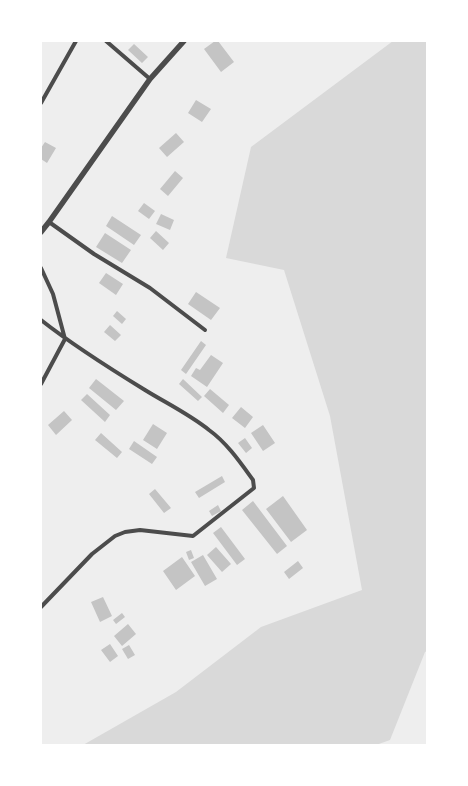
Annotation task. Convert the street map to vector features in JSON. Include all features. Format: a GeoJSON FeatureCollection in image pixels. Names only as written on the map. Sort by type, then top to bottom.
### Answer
{"type":"FeatureCollection","features":[{"type":"Feature","properties":{"kind":"street"},"geometry":{"type":"LineString","coordinates":[[41,103],[76,41]]}},
{"type":"Feature","properties":{"kind":"street"},"geometry":{"type":"LineString","coordinates":[[106,41],[150,79]]}},
{"type":"Feature","properties":{"kind":"street"},"geometry":{"type":"LineString","coordinates":[[41,232],[150,79],[184,41]]}},
{"type":"Feature","properties":{"kind":"street"},"geometry":{"type":"LineString","coordinates":[[49,222],[94,254],[150,288],[205,330]]}},
{"type":"Feature","properties":{"kind":"street"},"geometry":{"type":"LineString","coordinates":[[41,268],[53,294],[65,339],[41,384]]}},
{"type":"Feature","properties":{"kind":"street"},"geometry":{"type":"LineString","coordinates":[[41,320],[65,339],[145,390],[181,410],[210,430],[232,451],[254,480],[254,488],[193,536],[140,530],[125,532],[115,536],[92,554],[41,607]]}},
{"type":"Feature","properties":{"kind":"shaded area"},"geometry":{"type":"Polygon","coordinates":[[[41,41],[427,41],[427,745],[41,745],[41,41]]]}},
{"type":"Feature","properties":{"kind":"shaded area"},"geometry":{"type":"Polygon","coordinates":[[[393,41],[427,41],[427,651],[425,652],[390,740],[376,745],[83,745],[176,692],[261,627],[362,590],[330,416],[284,270],[226,258],[251,147],[393,41]]]}},
{"type":"Feature","properties":{"kind":"building"},"geometry":{"type":"Polygon","coordinates":[[[215,41],[218,41],[234,62],[221,72],[204,49],[215,41]]]}},
{"type":"Feature","properties":{"kind":"building"},"geometry":{"type":"Polygon","coordinates":[[[134,44],[148,57],[142,63],[128,50],[134,44]]]}},
{"type":"Feature","properties":{"kind":"building"},"geometry":{"type":"Polygon","coordinates":[[[196,100],[211,109],[202,122],[188,113],[196,100]]]}},
{"type":"Feature","properties":{"kind":"building"},"geometry":{"type":"Polygon","coordinates":[[[176,133],[184,142],[167,157],[159,148],[176,133]]]}},
{"type":"Feature","properties":{"kind":"building"},"geometry":{"type":"Polygon","coordinates":[[[45,142],[56,148],[47,163],[41,159],[41,148],[45,142]]]}},
{"type":"Feature","properties":{"kind":"building"},"geometry":{"type":"Polygon","coordinates":[[[175,171],[183,178],[168,196],[160,189],[175,171]]]}},
{"type":"Feature","properties":{"kind":"building"},"geometry":{"type":"Polygon","coordinates":[[[144,203],[155,211],[149,219],[138,211],[144,203]]]}},
{"type":"Feature","properties":{"kind":"building"},"geometry":{"type":"Polygon","coordinates":[[[161,214],[174,220],[170,230],[156,224],[161,214]]]}},
{"type":"Feature","properties":{"kind":"building"},"geometry":{"type":"Polygon","coordinates":[[[112,216],[141,235],[134,245],[106,226],[112,216]]]}},
{"type":"Feature","properties":{"kind":"building"},"geometry":{"type":"Polygon","coordinates":[[[156,231],[169,243],[163,250],[150,238],[156,231]]]}},
{"type":"Feature","properties":{"kind":"building"},"geometry":{"type":"Polygon","coordinates":[[[105,233],[131,250],[122,263],[96,247],[105,233]]]}},
{"type":"Feature","properties":{"kind":"building"},"geometry":{"type":"Polygon","coordinates":[[[106,273],[123,284],[116,295],[99,283],[106,273]]]}},
{"type":"Feature","properties":{"kind":"building"},"geometry":{"type":"Polygon","coordinates":[[[196,292],[220,308],[211,320],[188,304],[196,292]]]}},
{"type":"Feature","properties":{"kind":"building"},"geometry":{"type":"Polygon","coordinates":[[[117,311],[126,319],[122,324],[113,316],[117,311]]]}},
{"type":"Feature","properties":{"kind":"building"},"geometry":{"type":"Polygon","coordinates":[[[110,325],[121,335],[115,341],[104,332],[110,325]]]}},
{"type":"Feature","properties":{"kind":"building"},"geometry":{"type":"Polygon","coordinates":[[[201,341],[206,345],[186,374],[181,370],[201,341]]]}},
{"type":"Feature","properties":{"kind":"building"},"geometry":{"type":"Polygon","coordinates":[[[211,355],[223,363],[207,387],[191,376],[196,368],[200,370],[211,355]]]}},
{"type":"Feature","properties":{"kind":"building"},"geometry":{"type":"Polygon","coordinates":[[[96,379],[124,401],[116,410],[89,388],[96,379]]]}},
{"type":"Feature","properties":{"kind":"building"},"geometry":{"type":"Polygon","coordinates":[[[183,379],[202,397],[198,401],[179,384],[183,379]]]}},
{"type":"Feature","properties":{"kind":"building"},"geometry":{"type":"Polygon","coordinates":[[[210,389],[229,405],[223,413],[204,396],[210,389]]]}},
{"type":"Feature","properties":{"kind":"building"},"geometry":{"type":"Polygon","coordinates":[[[87,394],[110,415],[105,422],[81,400],[87,394]]]}},
{"type":"Feature","properties":{"kind":"building"},"geometry":{"type":"Polygon","coordinates":[[[241,407],[253,417],[245,428],[232,418],[241,407]]]}},
{"type":"Feature","properties":{"kind":"building"},"geometry":{"type":"Polygon","coordinates":[[[64,411],[72,420],[56,435],[48,425],[64,411]]]}},
{"type":"Feature","properties":{"kind":"building"},"geometry":{"type":"Polygon","coordinates":[[[153,424],[167,433],[157,449],[143,440],[153,424]]]}},
{"type":"Feature","properties":{"kind":"building"},"geometry":{"type":"Polygon","coordinates":[[[263,425],[275,443],[263,451],[251,433],[263,425]]]}},
{"type":"Feature","properties":{"kind":"building"},"geometry":{"type":"Polygon","coordinates":[[[101,433],[122,452],[117,458],[95,440],[101,433]]]}},
{"type":"Feature","properties":{"kind":"building"},"geometry":{"type":"Polygon","coordinates":[[[245,438],[252,448],[246,453],[238,443],[245,438]]]}},
{"type":"Feature","properties":{"kind":"building"},"geometry":{"type":"Polygon","coordinates":[[[134,441],[157,457],[152,464],[129,449],[134,441]]]}},
{"type":"Feature","properties":{"kind":"building"},"geometry":{"type":"Polygon","coordinates":[[[222,476],[225,482],[199,498],[195,492],[222,476]]]}},
{"type":"Feature","properties":{"kind":"building"},"geometry":{"type":"Polygon","coordinates":[[[155,489],[171,508],[164,513],[149,494],[155,489]]]}},
{"type":"Feature","properties":{"kind":"building"},"geometry":{"type":"Polygon","coordinates":[[[283,496],[307,530],[291,542],[266,509],[283,496]]]}},
{"type":"Feature","properties":{"kind":"building"},"geometry":{"type":"Polygon","coordinates":[[[253,501],[287,546],[277,554],[242,510],[253,501]]]}},
{"type":"Feature","properties":{"kind":"building"},"geometry":{"type":"Polygon","coordinates":[[[218,505],[221,511],[212,516],[209,511],[218,505]]]}},
{"type":"Feature","properties":{"kind":"building"},"geometry":{"type":"Polygon","coordinates":[[[221,527],[245,559],[237,565],[213,533],[221,527]]]}},
{"type":"Feature","properties":{"kind":"building"},"geometry":{"type":"Polygon","coordinates":[[[216,547],[231,564],[222,572],[207,555],[216,547]]]}},
{"type":"Feature","properties":{"kind":"building"},"geometry":{"type":"Polygon","coordinates":[[[191,550],[194,558],[189,560],[186,552],[191,550]]]}},
{"type":"Feature","properties":{"kind":"building"},"geometry":{"type":"Polygon","coordinates":[[[203,555],[217,579],[205,586],[191,562],[203,555]]]}},
{"type":"Feature","properties":{"kind":"building"},"geometry":{"type":"Polygon","coordinates":[[[182,557],[195,576],[176,590],[163,571],[182,557]]]}},
{"type":"Feature","properties":{"kind":"building"},"geometry":{"type":"Polygon","coordinates":[[[298,561],[303,568],[289,579],[284,572],[298,561]]]}},
{"type":"Feature","properties":{"kind":"building"},"geometry":{"type":"Polygon","coordinates":[[[103,597],[112,616],[100,622],[91,602],[103,597]]]}},
{"type":"Feature","properties":{"kind":"building"},"geometry":{"type":"Polygon","coordinates":[[[122,613],[125,617],[116,624],[113,620],[122,613]]]}},
{"type":"Feature","properties":{"kind":"building"},"geometry":{"type":"Polygon","coordinates":[[[128,624],[136,634],[122,646],[114,636],[128,624]]]}},
{"type":"Feature","properties":{"kind":"building"},"geometry":{"type":"Polygon","coordinates":[[[110,644],[118,656],[110,662],[101,650],[110,644]]]}},
{"type":"Feature","properties":{"kind":"building"},"geometry":{"type":"Polygon","coordinates":[[[129,645],[135,655],[128,659],[122,649],[129,645]]]}}]}
